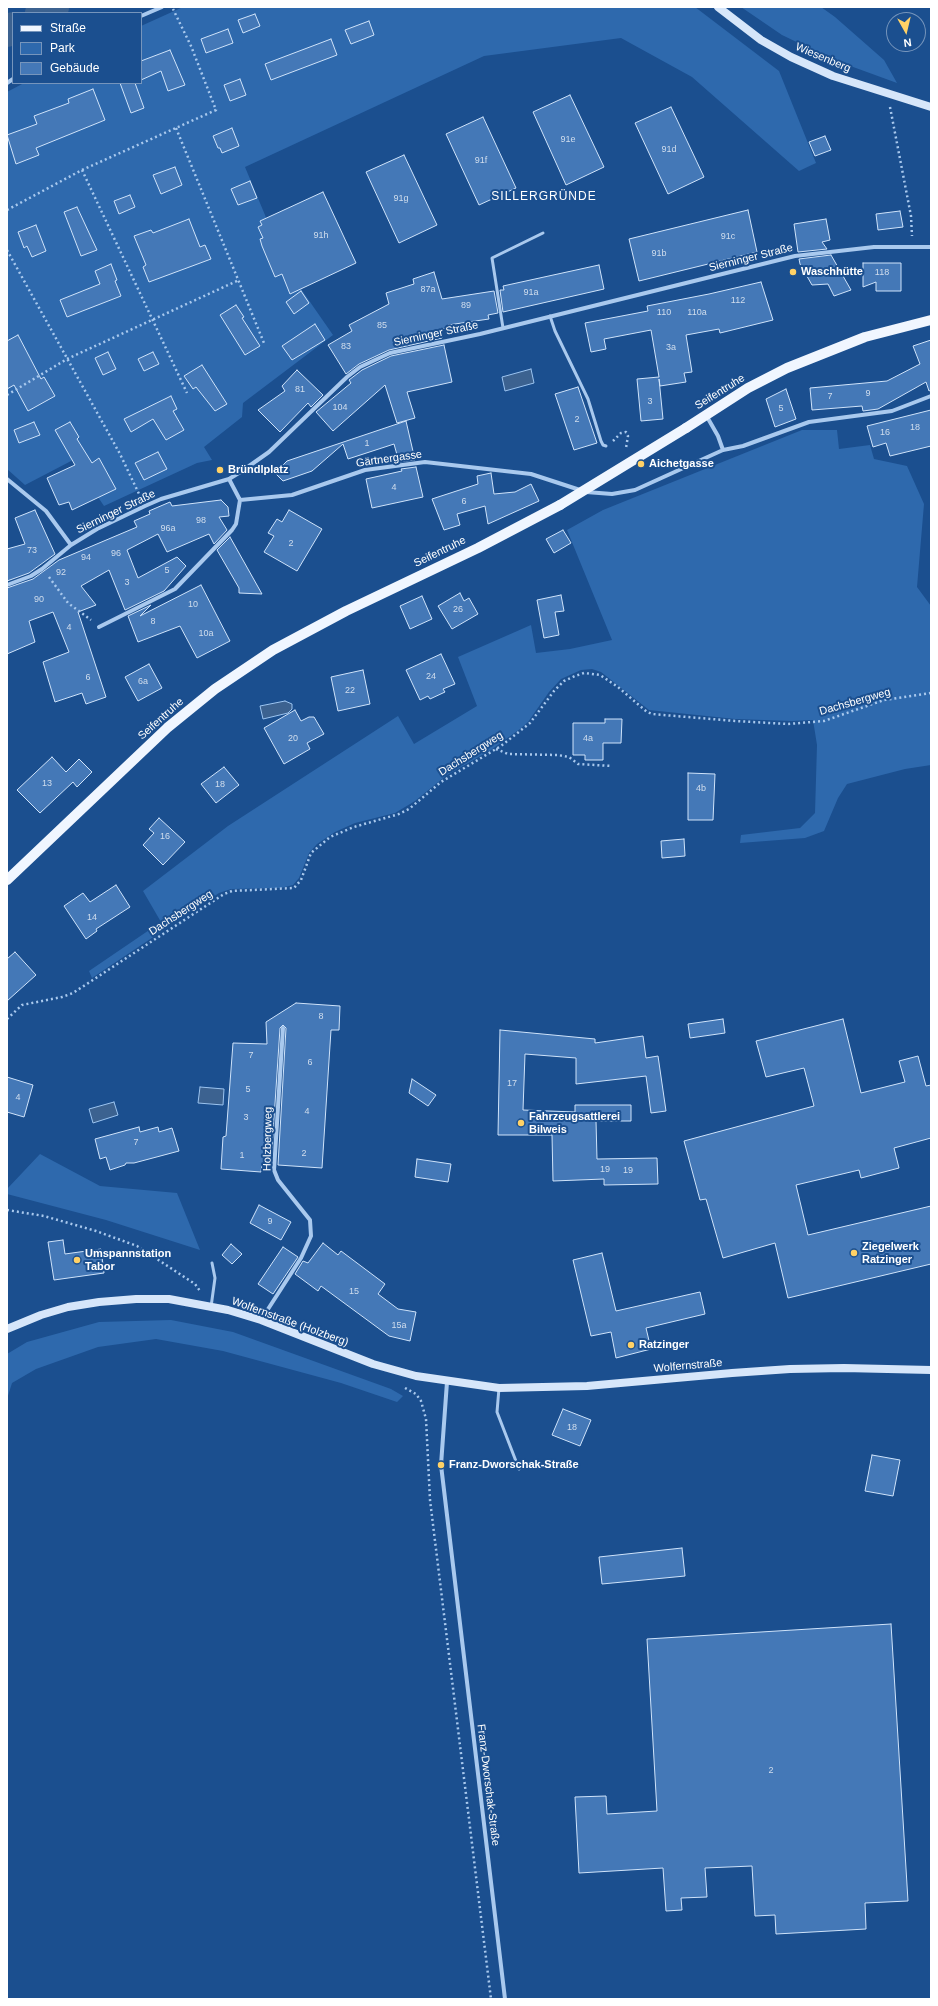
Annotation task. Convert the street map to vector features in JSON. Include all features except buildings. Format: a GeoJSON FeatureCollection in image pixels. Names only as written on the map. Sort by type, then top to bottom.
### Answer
{"type":"FeatureCollection","features":[{"type":"Feature","properties":{"kind":"main road","name":"Wiesenberg"},"geometry":{"type":"LineString","coordinates":[[718,7],[761,40],[790,57],[833,76],[888,95],[931,107]]}},
{"type":"Feature","properties":{"kind":"main road","name":"Seifentruhe"},"geometry":{"type":"LineString","coordinates":[[7,880],[167,728],[215,689],[273,650],[340,614],[478,548],[560,505],[705,415],[787,368],[831,349],[865,337],[931,320]]}},
{"type":"Feature","properties":{"kind":"main road","name":"Wolfernstraße (Holzberg)"},"geometry":{"type":"LineString","coordinates":[[7,1328],[68,1307],[99,1302],[136,1299],[169,1299],[210,1307],[261,1320],[373,1364],[416,1376],[447,1382]]}},
{"type":"Feature","properties":{"kind":"main road","name":"Wolfernstraße"},"geometry":{"type":"LineString","coordinates":[[447,1382],[498,1388],[541,1388],[587,1386],[790,1369],[860,1368],[931,1370]]}},
{"type":"Feature","properties":{"kind":"street"},"geometry":{"type":"LineString","coordinates":[[142,16],[162,7]]}},
{"type":"Feature","properties":{"kind":"street","name":"Sierninger Straße"},"geometry":{"type":"LineString","coordinates":[[7,585],[31,576],[42,569],[70,545],[97,529],[145,506],[161,499],[229,479],[269,452],[346,377],[360,366],[390,353],[503,328],[795,256],[835,251],[911,246],[931,247]]}},
{"type":"Feature","properties":{"kind":"street"},"geometry":{"type":"LineString","coordinates":[[705,415],[718,436],[723,450],[743,446],[809,422],[892,411],[931,396]]}},
{"type":"Feature","properties":{"kind":"street","name":"Gärtnergasse"},"geometry":{"type":"LineString","coordinates":[[240,500],[292,495],[309,491],[359,472],[409,463],[432,463],[531,474],[565,486],[600,494],[612,494],[635,490],[723,450]]}},
{"type":"Feature","properties":{"kind":"street"},"geometry":{"type":"LineString","coordinates":[[7,479],[46,511],[70,545]]}},
{"type":"Feature","properties":{"kind":"street"},"geometry":{"type":"LineString","coordinates":[[99,627],[175,589],[232,530],[236,524],[240,500],[229,479]]}},
{"type":"Feature","properties":{"kind":"street","name":"Holzbergweg"},"geometry":{"type":"LineString","coordinates":[[261,1320],[301,1258],[311,1236],[310,1220],[278,1180],[274,1170],[283,1028]]}},
{"type":"Feature","properties":{"kind":"street","name":"Franz-Dworschak-Straße"},"geometry":{"type":"LineString","coordinates":[[447,1382],[441,1465],[505,1999]]}},
{"type":"Feature","properties":{"kind":"lane"},"geometry":{"type":"LineString","coordinates":[[503,328],[498,310],[492,258],[543,233]]}},
{"type":"Feature","properties":{"kind":"lane"},"geometry":{"type":"LineString","coordinates":[[550,316],[555,331],[588,399],[601,441],[603,445],[606,446]]}},
{"type":"Feature","properties":{"kind":"lane"},"geometry":{"type":"LineString","coordinates":[[210,1307],[215,1278],[212,1263]]}},
{"type":"Feature","properties":{"kind":"lane"},"geometry":{"type":"LineString","coordinates":[[498,1388],[498,1412],[519,1469]]}},
{"type":"Feature","properties":{"kind":"path"},"geometry":{"type":"LineString","coordinates":[[7,210],[82,170],[216,110],[191,46],[172,7]]}},
{"type":"Feature","properties":{"kind":"path"},"geometry":{"type":"LineString","coordinates":[[888,95],[911,216],[911,246]]}},
{"type":"Feature","properties":{"kind":"path"},"geometry":{"type":"LineString","coordinates":[[176,128],[264,342]]}},
{"type":"Feature","properties":{"kind":"path"},"geometry":{"type":"LineString","coordinates":[[82,170],[187,393]]}},
{"type":"Feature","properties":{"kind":"path"},"geometry":{"type":"LineString","coordinates":[[7,250],[120,454],[145,506]]}},
{"type":"Feature","properties":{"kind":"path"},"geometry":{"type":"LineString","coordinates":[[7,395],[68,359],[239,280]]}},
{"type":"Feature","properties":{"kind":"path"},"geometry":{"type":"LineString","coordinates":[[606,446],[621,433],[626,432],[628,436],[626,448]]}},
{"type":"Feature","properties":{"kind":"path"},"geometry":{"type":"LineString","coordinates":[[42,569],[68,603],[99,627]]}},
{"type":"Feature","properties":{"kind":"path","name":"Dachsbergweg"},"geometry":{"type":"LineString","coordinates":[[7,1019],[22,1005],[62,997],[73,993],[224,894],[232,892],[294,888],[301,880],[310,853],[330,837],[354,827],[399,814],[417,804],[441,782],[496,749],[530,723],[554,691],[564,681],[584,673],[600,675],[609,680],[647,712],[652,714],[735,721],[788,724],[824,721],[884,700],[931,693]]}},
{"type":"Feature","properties":{"kind":"path"},"geometry":{"type":"LineString","coordinates":[[496,749],[508,754],[558,755],[569,757],[578,764],[612,766]]}},
{"type":"Feature","properties":{"kind":"path"},"geometry":{"type":"LineString","coordinates":[[7,1210],[44,1216],[96,1231],[137,1246],[195,1284],[210,1307]]}},
{"type":"Feature","properties":{"kind":"path"},"geometry":{"type":"LineString","coordinates":[[401,1387],[416,1394],[426,1419],[427,1476],[430,1508],[491,1999]]}},
{"type":"Feature","properties":{"kind":"green space"},"geometry":{"type":"Polygon","coordinates":[[[183,7],[695,7],[779,71],[816,163],[799,171],[692,77],[621,38],[484,56],[245,167],[280,251],[301,289],[333,335],[243,403],[242,417],[204,447],[212,460],[197,463],[104,506],[73,460],[25,485],[7,469],[7,92],[22,84],[142,84],[142,26],[183,7]]]}},
{"type":"Feature","properties":{"kind":"green space"},"geometry":{"type":"Polygon","coordinates":[[[741,7],[821,7],[835,17],[884,60],[897,83],[834,60],[782,35],[741,7]]]}},
{"type":"Feature","properties":{"kind":"green space"},"geometry":{"type":"Polygon","coordinates":[[[802,430],[837,430],[839,449],[870,445],[874,459],[907,466],[924,504],[917,587],[931,606],[931,765],[905,769],[847,784],[838,798],[824,831],[805,838],[740,843],[741,835],[800,828],[815,813],[817,745],[813,720],[792,721],[735,719],[649,710],[601,672],[592,669],[581,670],[561,679],[549,692],[528,722],[520,729],[491,750],[447,775],[415,801],[395,813],[355,823],[335,832],[317,844],[309,853],[299,878],[293,885],[281,888],[231,889],[219,893],[92,978],[89,971],[161,922],[143,891],[228,826],[398,716],[414,744],[477,706],[458,657],[531,625],[536,653],[570,649],[612,640],[567,530],[603,510],[802,430]]]}},
{"type":"Feature","properties":{"kind":"green space"},"geometry":{"type":"Polygon","coordinates":[[[40,1154],[100,1186],[177,1193],[200,1250],[106,1220],[7,1194],[7,1189],[40,1154]]]}},
{"type":"Feature","properties":{"kind":"green space"},"geometry":{"type":"Polygon","coordinates":[[[171,1320],[233,1332],[391,1389],[403,1396],[397,1402],[341,1383],[223,1351],[156,1339],[98,1347],[36,1369],[12,1383],[7,1399],[7,1354],[27,1342],[99,1322],[171,1320]]]}},
{"type":"Feature","properties":{"kind":"shaded area"},"geometry":{"type":"Polygon","coordinates":[[[531,369],[534,383],[505,391],[502,377],[531,369]]]}},
{"type":"Feature","properties":{"kind":"shaded area"},"geometry":{"type":"Polygon","coordinates":[[[285,701],[292,704],[292,709],[288,713],[263,719],[260,706],[285,701]]]}},
{"type":"Feature","properties":{"kind":"shaded area"},"geometry":{"type":"Polygon","coordinates":[[[200,1087],[224,1089],[223,1105],[198,1103],[200,1087]]]}},
{"type":"Feature","properties":{"kind":"shaded area"},"geometry":{"type":"Polygon","coordinates":[[[114,1102],[118,1115],[93,1123],[89,1109],[114,1102]]]}},
{"type":"Feature","properties":{"kind":"waterway"},"geometry":{"type":"LineString","coordinates":[[43,12],[53,7]]}},
{"type":"Feature","properties":{"kind":"waterway"},"geometry":{"type":"LineString","coordinates":[[7,31],[12,28]]}},
{"type":"Feature","properties":{"kind":"place","name":"Waschhütte"},"geometry":{"type":"Point","coordinates":[793,272]}},
{"type":"Feature","properties":{"kind":"place","name":"Aichetgasse"},"geometry":{"type":"Point","coordinates":[641,464]}},
{"type":"Feature","properties":{"kind":"place","name":"Bründlplatz"},"geometry":{"type":"Point","coordinates":[220,470]}},
{"type":"Feature","properties":{"kind":"place","name":"Fahrzeugsattlerei Bilweis"},"geometry":{"type":"Point","coordinates":[521,1123]}},
{"type":"Feature","properties":{"kind":"place","name":"Ziegelwerk Ratzinger"},"geometry":{"type":"Point","coordinates":[854,1253]}},
{"type":"Feature","properties":{"kind":"place","name":"Umspannstation Tabor"},"geometry":{"type":"Point","coordinates":[77,1260]}},
{"type":"Feature","properties":{"kind":"place","name":"Ratzinger"},"geometry":{"type":"Point","coordinates":[631,1345]}},
{"type":"Feature","properties":{"kind":"place","name":"Franz-Dworschak-Straße"},"geometry":{"type":"Point","coordinates":[441,1465]}},
{"type":"Feature","properties":{"kind":"district","name":"SILLERGRÜNDE"},"geometry":{"type":"Point","coordinates":[544,197]}}]}
